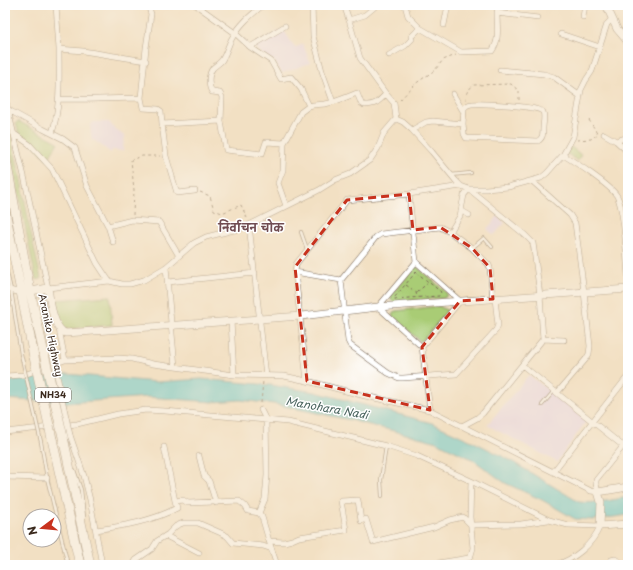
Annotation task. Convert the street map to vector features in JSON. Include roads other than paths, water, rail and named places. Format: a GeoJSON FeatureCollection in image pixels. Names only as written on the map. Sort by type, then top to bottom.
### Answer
{"type":"FeatureCollection","features":[{"type":"Feature","properties":{"kind":"highway","name":"Araniko Highway"},"geometry":{"type":"LineString","coordinates":[[5,155],[31,291],[34,357],[80,565]]}},
{"type":"Feature","properties":{"kind":"highway","name":"Araniko Highway"},"geometry":{"type":"LineString","coordinates":[[5,211],[31,291],[48,353],[68,437],[66,451],[90,565]]}},
{"type":"Feature","properties":{"kind":"street"},"geometry":{"type":"LineString","coordinates":[[52,133],[56,122],[58,99],[59,49],[56,5]]}},
{"type":"Feature","properties":{"kind":"street"},"geometry":{"type":"LineString","coordinates":[[148,5],[151,14],[141,98],[143,108],[158,109],[161,111],[166,156],[177,193],[194,191]]}},
{"type":"Feature","properties":{"kind":"street"},"geometry":{"type":"LineString","coordinates":[[196,5],[235,33],[250,47],[271,61],[281,79],[291,77],[301,89],[309,106]]}},
{"type":"Feature","properties":{"kind":"street"},"geometry":{"type":"LineString","coordinates":[[264,5],[249,16],[235,33],[222,61],[214,67],[211,72],[210,89],[212,92],[220,93],[222,97],[221,121],[226,150],[262,154],[266,142],[284,143]]}},
{"type":"Feature","properties":{"kind":"street"},"geometry":{"type":"LineString","coordinates":[[312,5],[313,36],[322,71],[333,102]]}},
{"type":"Feature","properties":{"kind":"street"},"geometry":{"type":"LineString","coordinates":[[8,290],[31,291],[109,281],[130,284],[144,280],[166,267],[194,243],[206,237],[249,225],[319,190],[335,180],[350,174],[370,160],[378,148],[384,134],[396,119],[394,103],[360,58],[344,5]]}},
{"type":"Feature","properties":{"kind":"street"},"geometry":{"type":"LineString","coordinates":[[349,20],[365,15],[377,5]]}},
{"type":"Feature","properties":{"kind":"street"},"geometry":{"type":"LineString","coordinates":[[406,5],[408,16],[420,28],[461,52],[492,51],[496,45],[498,34],[498,5]]}},
{"type":"Feature","properties":{"kind":"street"},"geometry":{"type":"LineString","coordinates":[[444,25],[448,5]]}},
{"type":"Feature","properties":{"kind":"street"},"geometry":{"type":"LineString","coordinates":[[583,17],[585,5]]}},
{"type":"Feature","properties":{"kind":"street"},"geometry":{"type":"LineString","coordinates":[[606,5],[612,19],[628,42]]}},
{"type":"Feature","properties":{"kind":"street"},"geometry":{"type":"LineString","coordinates":[[497,13],[538,18]]}},
{"type":"Feature","properties":{"kind":"street"},"geometry":{"type":"LineString","coordinates":[[307,381],[295,272],[296,264],[347,200],[409,194],[460,186],[469,189],[508,187],[540,178],[547,173],[563,155],[573,137],[580,96],[586,80],[592,71],[607,24],[612,19]]}},
{"type":"Feature","properties":{"kind":"street"},"geometry":{"type":"LineString","coordinates":[[250,47],[285,26]]}},
{"type":"Feature","properties":{"kind":"street"},"geometry":{"type":"LineString","coordinates":[[389,55],[405,46],[412,40],[411,37],[420,28]]}},
{"type":"Feature","properties":{"kind":"street"},"geometry":{"type":"LineString","coordinates":[[561,34],[600,47]]}},
{"type":"Feature","properties":{"kind":"street"},"geometry":{"type":"LineString","coordinates":[[59,49],[83,51],[146,61]]}},
{"type":"Feature","properties":{"kind":"street"},"geometry":{"type":"LineString","coordinates":[[500,70],[544,74],[554,77],[580,96]]}},
{"type":"Feature","properties":{"kind":"street"},"geometry":{"type":"LineString","coordinates":[[286,206],[278,183],[283,170],[284,143],[301,112],[309,106],[316,104],[322,105],[357,93],[364,106],[372,105],[376,104],[386,94]]}},
{"type":"Feature","properties":{"kind":"street"},"geometry":{"type":"LineString","coordinates":[[453,94],[463,110],[464,134],[466,138],[541,140],[544,115],[542,111],[538,109],[519,106],[471,104],[463,110]]}},
{"type":"Feature","properties":{"kind":"street"},"geometry":{"type":"LineString","coordinates":[[5,98],[65,360]]}},
{"type":"Feature","properties":{"kind":"street"},"geometry":{"type":"LineString","coordinates":[[58,99],[80,100],[141,98]]}},
{"type":"Feature","properties":{"kind":"street"},"geometry":{"type":"LineString","coordinates":[[7,109],[52,133],[75,148],[87,186],[108,226],[113,242]]}},
{"type":"Feature","properties":{"kind":"street"},"geometry":{"type":"LineString","coordinates":[[396,119],[403,122],[412,130],[460,186]]}},
{"type":"Feature","properties":{"kind":"street"},"geometry":{"type":"LineString","coordinates":[[162,124],[221,121]]}},
{"type":"Feature","properties":{"kind":"street"},"geometry":{"type":"LineString","coordinates":[[412,130],[426,122],[444,121],[463,124]]}},
{"type":"Feature","properties":{"kind":"street"},"geometry":{"type":"LineString","coordinates":[[13,133],[29,144],[52,169],[97,263],[109,281]]}},
{"type":"Feature","properties":{"kind":"street"},"geometry":{"type":"LineString","coordinates":[[604,134],[616,141],[628,152]]}},
{"type":"Feature","properties":{"kind":"street"},"geometry":{"type":"LineString","coordinates":[[616,141],[628,137]]}},
{"type":"Feature","properties":{"kind":"street"},"geometry":{"type":"LineString","coordinates":[[563,155],[581,166],[617,196],[621,210],[628,275]]}},
{"type":"Feature","properties":{"kind":"street"},"geometry":{"type":"LineString","coordinates":[[532,180],[570,215],[575,223],[590,346],[589,354],[586,359],[555,392]]}},
{"type":"Feature","properties":{"kind":"street"},"geometry":{"type":"LineString","coordinates":[[450,232],[462,211],[464,195],[469,189]]}},
{"type":"Feature","properties":{"kind":"street"},"geometry":{"type":"LineString","coordinates":[[464,425],[483,413],[543,338],[540,295],[532,243],[525,235],[469,189]]}},
{"type":"Feature","properties":{"kind":"street"},"geometry":{"type":"LineString","coordinates":[[409,194],[416,262],[460,301]]}},
{"type":"Feature","properties":{"kind":"street"},"geometry":{"type":"LineString","coordinates":[[462,211],[469,215]]}},
{"type":"Feature","properties":{"kind":"street"},"geometry":{"type":"LineString","coordinates":[[108,226],[132,220],[159,222],[179,256]]}},
{"type":"Feature","properties":{"kind":"street"},"geometry":{"type":"LineString","coordinates":[[249,225],[266,376]]}},
{"type":"Feature","properties":{"kind":"street"},"geometry":{"type":"LineString","coordinates":[[440,227],[450,232],[472,248],[490,268],[498,325],[456,374],[403,378],[388,373],[350,345],[348,341],[341,280],[376,237],[381,234],[413,230],[440,227]]}},
{"type":"Feature","properties":{"kind":"street"},"geometry":{"type":"LineString","coordinates":[[378,307],[416,262]]}},
{"type":"Feature","properties":{"kind":"street"},"geometry":{"type":"LineString","coordinates":[[166,267],[175,367]]}},
{"type":"Feature","properties":{"kind":"street"},"geometry":{"type":"LineString","coordinates":[[295,272],[341,280]]}},
{"type":"Feature","properties":{"kind":"street"},"geometry":{"type":"LineString","coordinates":[[168,282],[255,273]]}},
{"type":"Feature","properties":{"kind":"street"},"geometry":{"type":"LineString","coordinates":[[58,329],[62,332],[71,333],[172,324],[301,316],[378,307],[628,289]]}},
{"type":"Feature","properties":{"kind":"street"},"geometry":{"type":"LineString","coordinates":[[422,347],[460,301]]}},
{"type":"Feature","properties":{"kind":"street"},"geometry":{"type":"LineString","coordinates":[[378,307],[422,347],[430,410]]}},
{"type":"Feature","properties":{"kind":"street"},"geometry":{"type":"LineString","coordinates":[[231,321],[234,374]]}},
{"type":"Feature","properties":{"kind":"street"},"geometry":{"type":"LineString","coordinates":[[543,338],[564,340]]}},
{"type":"Feature","properties":{"kind":"street"},"geometry":{"type":"LineString","coordinates":[[5,376],[24,375],[65,360],[118,358],[234,374],[284,376],[430,410],[464,425],[591,491],[598,492],[628,487]]}},
{"type":"Feature","properties":{"kind":"street"},"geometry":{"type":"LineString","coordinates":[[522,365],[623,446]]}},
{"type":"Feature","properties":{"kind":"street"},"geometry":{"type":"LineString","coordinates":[[553,472],[628,376]]}},
{"type":"Feature","properties":{"kind":"street"},"geometry":{"type":"LineString","coordinates":[[5,432],[77,424],[118,414],[146,410],[288,422],[386,446],[417,456],[549,520],[568,525],[601,523],[628,524]]}},
{"type":"Feature","properties":{"kind":"street"},"geometry":{"type":"LineString","coordinates":[[259,513],[265,499],[267,487],[266,420],[261,410]]}},
{"type":"Feature","properties":{"kind":"street"},"geometry":{"type":"LineString","coordinates":[[68,437],[84,476],[102,565]]}},
{"type":"Feature","properties":{"kind":"street"},"geometry":{"type":"LineString","coordinates":[[556,565],[563,563],[590,543],[598,532],[601,523],[601,502],[596,480],[628,440]]}},
{"type":"Feature","properties":{"kind":"street"},"geometry":{"type":"LineString","coordinates":[[96,530],[118,527],[164,514],[177,508],[164,447]]}},
{"type":"Feature","properties":{"kind":"street"},"geometry":{"type":"LineString","coordinates":[[199,456],[204,476],[209,481],[216,503]]}},
{"type":"Feature","properties":{"kind":"street"},"geometry":{"type":"LineString","coordinates":[[5,477],[48,478]]}},
{"type":"Feature","properties":{"kind":"street"},"geometry":{"type":"LineString","coordinates":[[430,565],[454,563],[469,558],[471,555],[473,548],[471,525],[471,481]]}},
{"type":"Feature","properties":{"kind":"street"},"geometry":{"type":"LineString","coordinates":[[175,501],[183,500],[188,503],[240,501],[248,511],[259,513],[262,517],[277,565]]}},
{"type":"Feature","properties":{"kind":"street"},"geometry":{"type":"LineString","coordinates":[[269,541],[284,542],[299,537],[346,530],[341,501],[358,500],[361,521],[366,519],[373,542],[434,527],[450,520],[463,517],[471,525],[521,524],[549,520]]}},
{"type":"Feature","properties":{"kind":"street"},"geometry":{"type":"LineString","coordinates":[[133,565],[136,560],[152,549],[157,541],[166,536],[176,526],[183,523],[198,523],[227,536],[233,543],[263,546],[272,549]]}},
{"type":"Feature","properties":{"kind":"street"},"geometry":{"type":"LineString","coordinates":[[166,536],[199,554]]}},
{"type":"Feature","properties":{"kind":"street"},"geometry":{"type":"LineString","coordinates":[[608,565],[611,560],[615,559],[625,565]]}},
{"type":"Feature","properties":{"kind":"lane"},"geometry":{"type":"LineString","coordinates":[[451,175],[471,173]]}},
{"type":"Feature","properties":{"kind":"lane"},"geometry":{"type":"LineString","coordinates":[[302,232],[307,250]]}},
{"type":"Feature","properties":{"kind":"lane"},"geometry":{"type":"LineString","coordinates":[[472,248],[484,238],[492,247]]}},
{"type":"Feature","properties":{"kind":"lane"},"geometry":{"type":"LineString","coordinates":[[5,264],[8,290],[21,354],[68,565]]}},
{"type":"Feature","properties":{"kind":"lane"},"geometry":{"type":"LineString","coordinates":[[542,405],[555,392]]}},
{"type":"Feature","properties":{"kind":"lane"},"geometry":{"type":"LineString","coordinates":[[382,496],[381,480],[386,446]]}},
{"type":"Feature","properties":{"kind":"water","name":"Manohara Nadi"},"geometry":{"type":"Polygon","coordinates":[[[67,374],[157,382],[201,379],[270,385],[315,392],[432,423],[508,459],[579,502],[597,502],[628,497],[628,515],[593,520],[575,519],[542,500],[505,483],[472,459],[434,441],[350,420],[274,404],[240,400],[213,402],[147,397],[66,403],[5,399],[5,382],[67,374]]]}},
{"type":"Feature","properties":{"kind":"district","name":"निर्वाचन चोक"},"geometry":{"type":"Point","coordinates":[251,228]}}]}
